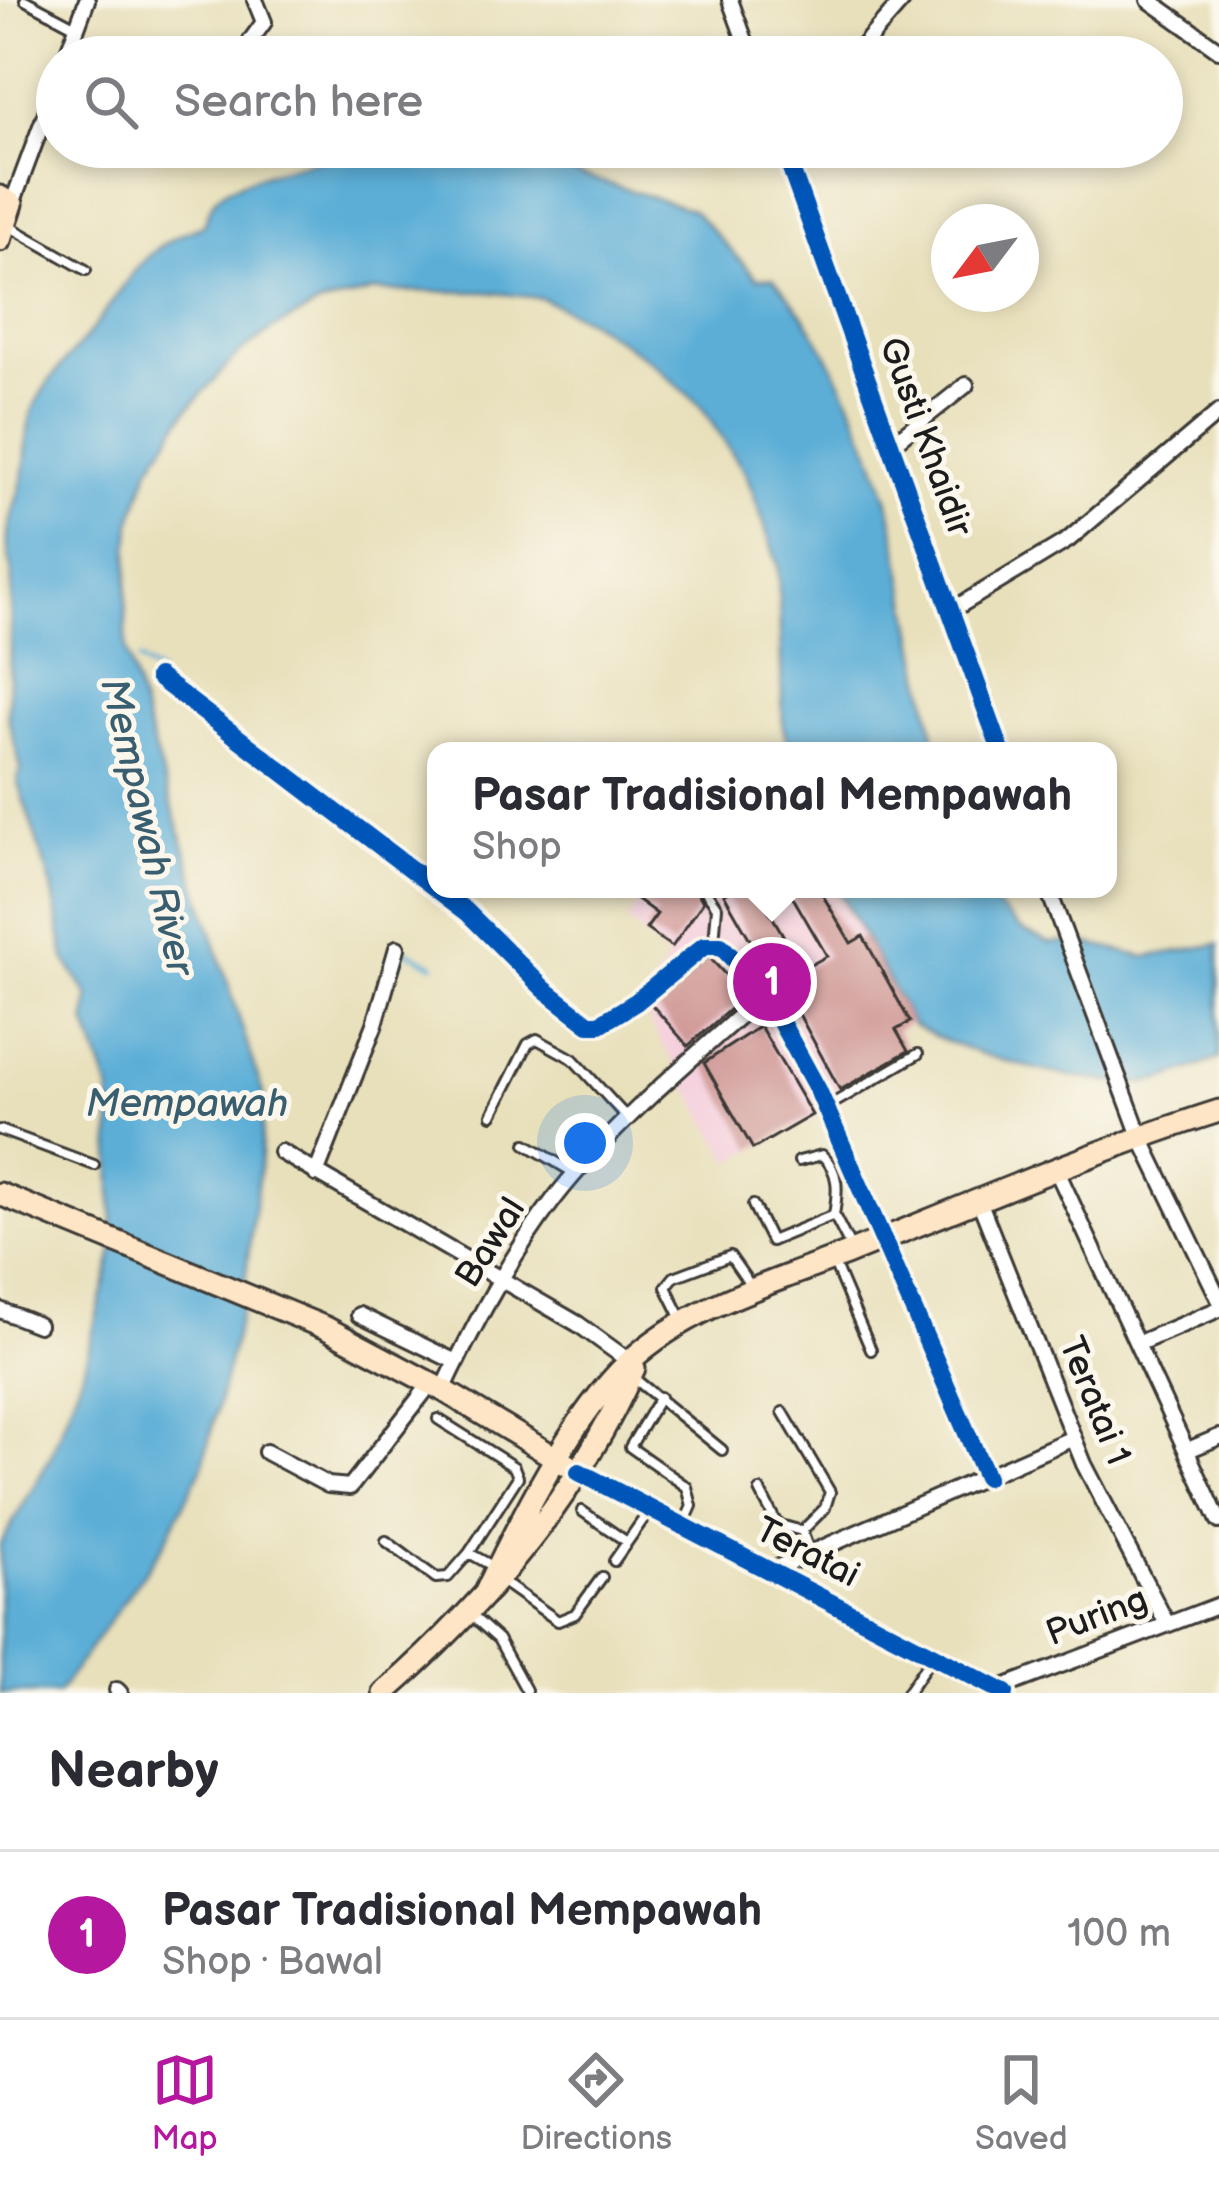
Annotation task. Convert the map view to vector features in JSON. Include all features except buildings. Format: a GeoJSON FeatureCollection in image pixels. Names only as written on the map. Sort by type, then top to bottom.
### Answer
{"type":"FeatureCollection","features":[{"type":"Feature","properties":{"kind":"main road"},"geometry":{"type":"LineString","coordinates":[[494,1581],[557,1460],[635,1363],[683,1322],[978,1198],[1219,1111]]}},
{"type":"Feature","properties":{"kind":"main road","name":"Teratai"},"geometry":{"type":"LineString","coordinates":[[0,1194],[236,1287],[437,1386],[578,1472]]}},
{"type":"Feature","properties":{"kind":"main road"},"geometry":{"type":"LineString","coordinates":[[387,1692],[468,1612],[578,1472],[635,1363]]}},
{"type":"Feature","properties":{"kind":"street"},"geometry":{"type":"LineString","coordinates":[[74,36],[87,0]]}},
{"type":"Feature","properties":{"kind":"street"},"geometry":{"type":"LineString","coordinates":[[254,36],[263,22],[255,0]]}},
{"type":"Feature","properties":{"kind":"street"},"geometry":{"type":"LineString","coordinates":[[730,0],[743,36]]}},
{"type":"Feature","properties":{"kind":"street"},"geometry":{"type":"LineString","coordinates":[[871,36],[902,0]]}},
{"type":"Feature","properties":{"kind":"street"},"geometry":{"type":"LineString","coordinates":[[1150,0],[1219,50]]}},
{"type":"Feature","properties":{"kind":"street"},"geometry":{"type":"LineString","coordinates":[[4,216],[36,135]]}},
{"type":"Feature","properties":{"kind":"street","name":"Gusti Khaidir"},"geometry":{"type":"LineString","coordinates":[[792,168],[998,742]]}},
{"type":"Feature","properties":{"kind":"street"},"geometry":{"type":"LineString","coordinates":[[893,443],[966,385]]}},
{"type":"Feature","properties":{"kind":"street"},"geometry":{"type":"LineString","coordinates":[[952,610],[1068,540],[1219,412]]}},
{"type":"Feature","properties":{"kind":"street"},"geometry":{"type":"LineString","coordinates":[[158,677],[427,882]]}},
{"type":"Feature","properties":{"kind":"street"},"geometry":{"type":"LineString","coordinates":[[448,898],[544,989],[589,1024],[600,1024],[625,1010],[714,942],[765,993],[826,1108],[986,1477]]}},
{"type":"Feature","properties":{"kind":"street"},"geometry":{"type":"LineString","coordinates":[[1051,898],[1141,1136],[1219,1299]]}},
{"type":"Feature","properties":{"kind":"street"},"geometry":{"type":"LineString","coordinates":[[316,1174],[375,1024],[397,948]]}},
{"type":"Feature","properties":{"kind":"street","name":"Bawal"},"geometry":{"type":"LineString","coordinates":[[266,1452],[328,1484],[350,1487],[456,1362],[538,1220],[629,1120],[765,993]]}},
{"type":"Feature","properties":{"kind":"street"},"geometry":{"type":"LineString","coordinates":[[281,1152],[635,1363]]}},
{"type":"Feature","properties":{"kind":"street"},"geometry":{"type":"LineString","coordinates":[[1056,1169],[1217,1513]]}},
{"type":"Feature","properties":{"kind":"street","name":"Teratai 1"},"geometry":{"type":"LineString","coordinates":[[978,1198],[1073,1438],[1166,1622]]}},
{"type":"Feature","properties":{"kind":"street"},"geometry":{"type":"LineString","coordinates":[[1139,1342],[1219,1309]]}},
{"type":"Feature","properties":{"kind":"street"},"geometry":{"type":"LineString","coordinates":[[0,1310],[38,1325]]}},
{"type":"Feature","properties":{"kind":"street"},"geometry":{"type":"LineString","coordinates":[[359,1315],[456,1362]]}},
{"type":"Feature","properties":{"kind":"street"},"geometry":{"type":"LineString","coordinates":[[1188,1450],[1219,1437]]}},
{"type":"Feature","properties":{"kind":"street"},"geometry":{"type":"LineString","coordinates":[[772,1570],[1073,1438]]}},
{"type":"Feature","properties":{"kind":"street","name":"Teratai"},"geometry":{"type":"LineString","coordinates":[[578,1472],[1001,1691]]}},
{"type":"Feature","properties":{"kind":"street","name":"Puring"},"geometry":{"type":"LineString","coordinates":[[1001,1691],[1166,1622],[1219,1605]]}},
{"type":"Feature","properties":{"kind":"lane"},"geometry":{"type":"LineString","coordinates":[[25,0],[77,27]]}},
{"type":"Feature","properties":{"kind":"lane"},"geometry":{"type":"LineString","coordinates":[[4,216],[86,270]]}},
{"type":"Feature","properties":{"kind":"lane"},"geometry":{"type":"LineString","coordinates":[[710,898],[717,907],[714,942]]}},
{"type":"Feature","properties":{"kind":"lane"},"geometry":{"type":"LineString","coordinates":[[492,1115],[528,1044],[537,1039],[597,1080],[629,1120]]}},
{"type":"Feature","properties":{"kind":"lane"},"geometry":{"type":"LineString","coordinates":[[826,1108],[918,1054]]}},
{"type":"Feature","properties":{"kind":"lane"},"geometry":{"type":"LineString","coordinates":[[0,1130],[94,1165]]}},
{"type":"Feature","properties":{"kind":"lane"},"geometry":{"type":"LineString","coordinates":[[526,1144],[577,1174]]}},
{"type":"Feature","properties":{"kind":"lane"},"geometry":{"type":"LineString","coordinates":[[800,1161],[822,1154],[831,1164],[837,1183],[835,1215],[842,1255],[871,1350]]}},
{"type":"Feature","properties":{"kind":"lane"},"geometry":{"type":"LineString","coordinates":[[753,1205],[772,1241],[835,1215]]}},
{"type":"Feature","properties":{"kind":"lane"},"geometry":{"type":"LineString","coordinates":[[683,1322],[666,1287],[690,1270],[730,1256],[754,1290]]}},
{"type":"Feature","properties":{"kind":"lane"},"geometry":{"type":"LineString","coordinates":[[635,1363],[660,1396],[722,1450]]}},
{"type":"Feature","properties":{"kind":"lane"},"geometry":{"type":"LineString","coordinates":[[660,1396],[630,1448],[687,1486],[692,1506],[682,1527]]}},
{"type":"Feature","properties":{"kind":"lane"},"geometry":{"type":"LineString","coordinates":[[783,1412],[830,1492],[825,1508],[802,1531]]}},
{"type":"Feature","properties":{"kind":"lane"},"geometry":{"type":"LineString","coordinates":[[386,1540],[436,1578],[448,1577],[518,1477],[517,1470],[438,1419]]}},
{"type":"Feature","properties":{"kind":"lane"},"geometry":{"type":"LineString","coordinates":[[760,1491],[777,1524],[802,1531]]}},
{"type":"Feature","properties":{"kind":"lane"},"geometry":{"type":"LineString","coordinates":[[582,1511],[627,1542]]}},
{"type":"Feature","properties":{"kind":"lane"},"geometry":{"type":"LineString","coordinates":[[614,1561],[649,1511]]}},
{"type":"Feature","properties":{"kind":"lane"},"geometry":{"type":"LineString","coordinates":[[802,1531],[811,1554]]}},
{"type":"Feature","properties":{"kind":"lane"},"geometry":{"type":"LineString","coordinates":[[469,1553],[494,1581],[558,1621],[575,1614],[602,1577]]}},
{"type":"Feature","properties":{"kind":"lane"},"geometry":{"type":"LineString","coordinates":[[468,1612],[498,1639],[526,1690]]}},
{"type":"Feature","properties":{"kind":"lane"},"geometry":{"type":"LineString","coordinates":[[908,1693],[932,1655]]}},
{"type":"Feature","properties":{"kind":"shaded area"},"geometry":{"type":"Polygon","coordinates":[[[641,898],[840,898],[911,1023],[898,1031],[910,1054],[814,1118],[731,1162],[641,1007],[668,957],[627,921],[641,898]]]}},
{"type":"Feature","properties":{"kind":"water","name":"Mempawah"},"geometry":{"type":"Polygon","coordinates":[[[288,168],[553,168],[693,210],[757,278],[773,278],[792,301],[827,354],[856,413],[889,501],[935,742],[788,742],[783,728],[778,566],[746,474],[699,404],[649,360],[588,320],[540,298],[487,292],[375,291],[319,305],[271,330],[236,356],[187,410],[149,469],[131,523],[126,649],[263,1094],[261,1155],[241,1312],[202,1468],[162,1547],[58,1693],[0,1693],[0,1545],[50,1458],[83,1371],[113,1251],[110,1090],[86,1022],[89,997],[65,959],[52,887],[17,780],[21,769],[8,717],[12,569],[8,533],[25,468],[30,420],[49,382],[134,271],[162,246],[204,225],[215,199],[246,181],[288,168]]]}},
{"type":"Feature","properties":{"kind":"water"},"geometry":{"type":"Polygon","coordinates":[[[843,898],[988,898],[1020,929],[1050,943],[1081,942],[1145,957],[1219,944],[1219,1059],[1157,1081],[1103,1081],[1032,1068],[962,1047],[912,1024],[843,898]]]}},
{"type":"Feature","properties":{"kind":"waterway","name":"Mempawah River"},"geometry":{"type":"LineString","coordinates":[[139,660],[159,675]]}},
{"type":"Feature","properties":{"kind":"waterway"},"geometry":{"type":"LineString","coordinates":[[399,963],[404,949],[434,965]]}},
{"type":"Feature","properties":{"kind":"cycle path"},"geometry":{"type":"LineString","coordinates":[[791,168],[998,742]]}},
{"type":"Feature","properties":{"kind":"cycle path"},"geometry":{"type":"LineString","coordinates":[[158,677],[427,882]]}},
{"type":"Feature","properties":{"kind":"cycle path"},"geometry":{"type":"LineString","coordinates":[[449,898],[544,989],[589,1024],[600,1024],[636,1002],[704,946],[721,946],[765,993],[818,1090],[986,1477]]}},
{"type":"Feature","properties":{"kind":"cycle path"},"geometry":{"type":"LineString","coordinates":[[579,1472],[1005,1693]]}},
{"type":"Feature","properties":{"kind":"place","name":"Pasar Tradisional Mempawah"},"geometry":{"type":"Point","coordinates":[772,982]}}]}
